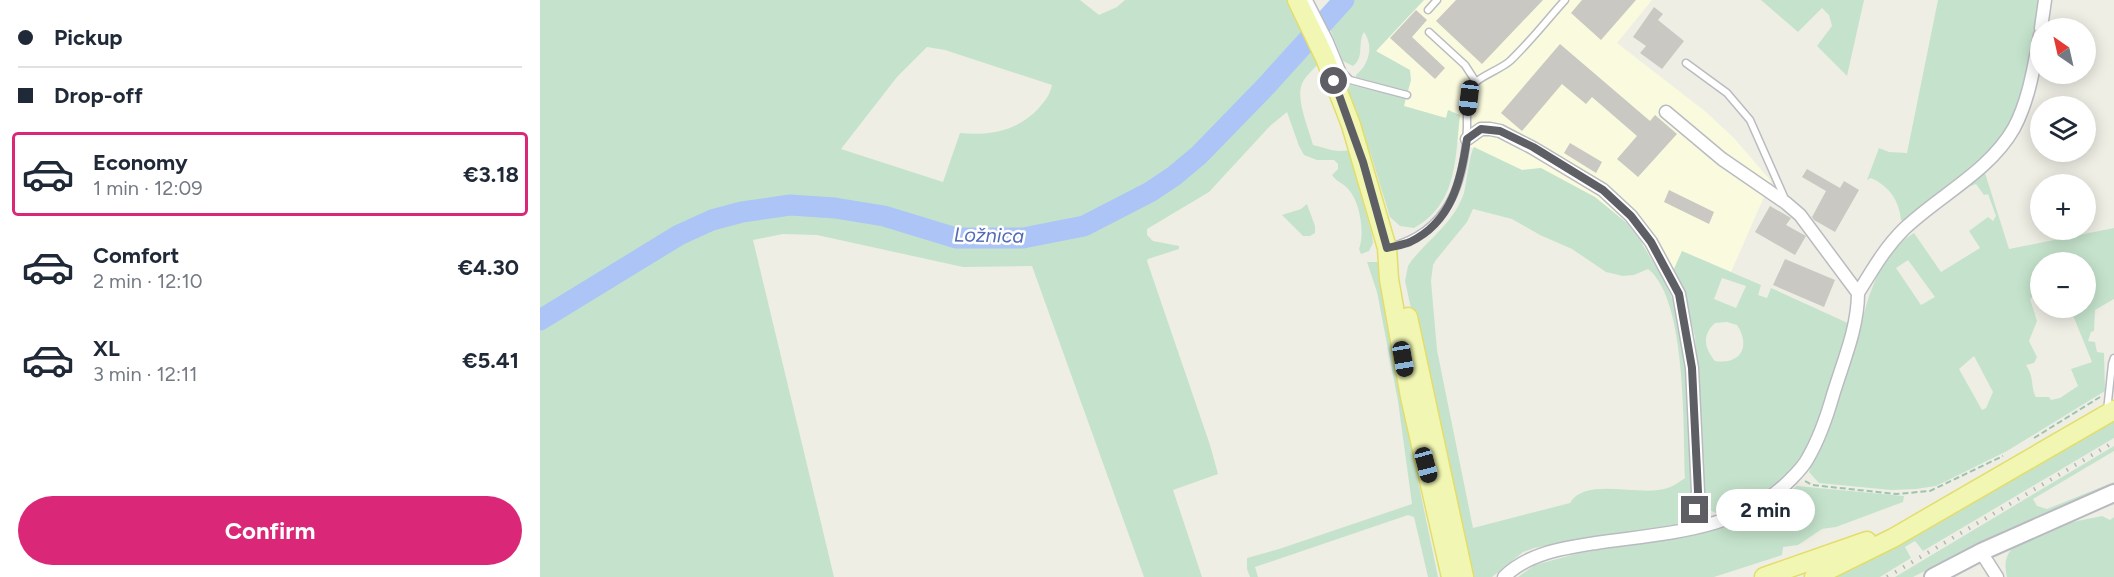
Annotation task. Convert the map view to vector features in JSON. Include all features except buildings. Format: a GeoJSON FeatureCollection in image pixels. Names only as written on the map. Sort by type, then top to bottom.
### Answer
{"type":"FeatureCollection","features":[{"type":"Feature","properties":{"kind":"main road"},"geometry":{"type":"LineString","coordinates":[[1297,0],[1325,58],[1360,153],[1388,252],[1399,276],[1464,577]]}},
{"type":"Feature","properties":{"kind":"main road"},"geometry":{"type":"LineString","coordinates":[[1388,252],[1389,279],[1410,397],[1450,577]]}},
{"type":"Feature","properties":{"kind":"main road"},"geometry":{"type":"LineString","coordinates":[[1814,577],[1912,528],[2110,412]]}},
{"type":"Feature","properties":{"kind":"main road"},"geometry":{"type":"LineString","coordinates":[[1764,577],[1881,536],[1912,528]]}},
{"type":"Feature","properties":{"kind":"street"},"geometry":{"type":"LineString","coordinates":[[2042,18],[2045,0]]}},
{"type":"Feature","properties":{"kind":"street"},"geometry":{"type":"LineString","coordinates":[[1504,577],[1523,562],[1570,547],[1691,528],[1736,517],[1779,491],[1808,459],[1829,411],[1854,326],[1858,293],[1881,254],[1904,229],[1999,150],[2014,127],[2025,100],[2030,78]]}},
{"type":"Feature","properties":{"kind":"street"},"geometry":{"type":"LineString","coordinates":[[1666,112],[1722,159],[1800,214],[1858,293]]}},
{"type":"Feature","properties":{"kind":"street"},"geometry":{"type":"LineString","coordinates":[[1467,139],[1481,129],[1490,129],[1500,131],[1533,147],[1603,190],[1631,216],[1651,242],[1679,294],[1692,368],[1698,492],[1691,528]]}},
{"type":"Feature","properties":{"kind":"street"},"geometry":{"type":"LineString","coordinates":[[1933,577],[1982,552],[2114,493]]}},
{"type":"Feature","properties":{"kind":"street"},"geometry":{"type":"LineString","coordinates":[[1982,552],[1997,577]]}},
{"type":"Feature","properties":{"kind":"lane"},"geometry":{"type":"LineString","coordinates":[[1309,0],[1343,73],[1350,80],[1407,95]]}},
{"type":"Feature","properties":{"kind":"lane"},"geometry":{"type":"LineString","coordinates":[[1428,10],[1437,0]]}},
{"type":"Feature","properties":{"kind":"lane"},"geometry":{"type":"LineString","coordinates":[[1388,252],[1410,242],[1433,225],[1449,207],[1456,190],[1467,139],[1469,98],[1476,82],[1509,62],[1566,0]]}},
{"type":"Feature","properties":{"kind":"lane"},"geometry":{"type":"LineString","coordinates":[[1429,32],[1465,65],[1476,82]]}},
{"type":"Feature","properties":{"kind":"lane"},"geometry":{"type":"LineString","coordinates":[[1686,63],[1727,93],[1749,120],[1760,140],[1786,202]]}},
{"type":"Feature","properties":{"kind":"lane"},"geometry":{"type":"LineString","coordinates":[[2110,412],[2114,358]]}},
{"type":"Feature","properties":{"kind":"path"},"geometry":{"type":"LineString","coordinates":[[2033,438],[2110,391]]}},
{"type":"Feature","properties":{"kind":"path"},"geometry":{"type":"LineString","coordinates":[[1795,475],[1812,485],[1896,494],[1930,491],[2008,453]]}},
{"type":"Feature","properties":{"kind":"shaded area"},"geometry":{"type":"Polygon","coordinates":[[[540,0],[1080,0],[1099,15],[1117,7],[1125,0],[1288,0],[1307,34],[1203,147],[1161,181],[1121,204],[1051,225],[1016,230],[961,230],[874,207],[826,198],[774,198],[725,209],[694,221],[540,316],[540,0]],[[927,47],[897,77],[841,149],[943,182],[960,133],[992,133],[1012,127],[1038,109],[1050,92],[1052,85],[945,50],[927,47]]]}},
{"type":"Feature","properties":{"kind":"shaded area"},"geometry":{"type":"Polygon","coordinates":[[[1351,0],[1424,0],[1376,51],[1410,70],[1411,80],[1408,91],[1356,77],[1369,55],[1369,43],[1364,32],[1357,62],[1353,66],[1343,61],[1328,24],[1351,0]]]}},
{"type":"Feature","properties":{"kind":"shaded area"},"geometry":{"type":"Polygon","coordinates":[[[1424,0],[1652,0],[1617,43],[1706,112],[1734,138],[1771,181],[1731,272],[1682,251],[1673,271],[1662,277],[1627,223],[1541,168],[1522,170],[1457,141],[1460,115],[1446,118],[1403,106],[1411,80],[1376,51],[1424,0]]]}},
{"type":"Feature","properties":{"kind":"shaded area"},"geometry":{"type":"Polygon","coordinates":[[[1761,0],[1864,0],[1847,76],[1817,46],[1832,26],[1829,15],[1822,8],[1798,32],[1761,0]]]}},
{"type":"Feature","properties":{"kind":"shaded area"},"geometry":{"type":"Polygon","coordinates":[[[1938,0],[2040,0],[2037,18],[2030,18],[2030,66],[2011,126],[1994,151],[1906,223],[1901,220],[1892,194],[1877,181],[1871,178],[1867,180],[1879,148],[1889,152],[1907,153],[1938,0]]]}},
{"type":"Feature","properties":{"kind":"shaded area"},"geometry":{"type":"Polygon","coordinates":[[[1311,46],[1318,64],[1301,87],[1304,116],[1313,145],[1335,151],[1349,150],[1372,235],[1373,243],[1369,251],[1361,254],[1359,249],[1362,235],[1356,202],[1347,188],[1332,175],[1338,169],[1338,164],[1334,160],[1317,160],[1304,155],[1287,112],[1270,126],[1209,192],[1147,229],[1147,235],[1153,241],[1179,246],[1179,249],[1147,261],[1218,474],[1173,490],[1202,577],[1144,577],[1032,266],[963,267],[817,235],[783,234],[753,240],[834,577],[540,577],[540,327],[691,234],[727,220],[777,209],[821,209],[951,240],[981,243],[1032,239],[1098,223],[1159,194],[1196,167],[1241,123],[1311,46]]]}},
{"type":"Feature","properties":{"kind":"shaded area"},"geometry":{"type":"Polygon","coordinates":[[[1343,80],[1350,85],[1406,98],[1404,106],[1446,118],[1448,110],[1460,115],[1455,163],[1447,193],[1428,218],[1414,228],[1400,226],[1390,217],[1371,155],[1343,80]]]}},
{"type":"Feature","properties":{"kind":"shaded area"},"geometry":{"type":"Polygon","coordinates":[[[1474,147],[1522,170],[1541,168],[1595,197],[1627,223],[1640,240],[1674,302],[1684,351],[1694,493],[1684,520],[1674,525],[1534,548],[1523,552],[1492,577],[1470,577],[1405,281],[1408,266],[1412,260],[1448,221],[1460,203],[1474,147]],[[1473,209],[1467,222],[1433,265],[1431,281],[1437,350],[1473,528],[1570,503],[1577,495],[1587,491],[1612,489],[1653,491],[1667,488],[1685,478],[1680,367],[1670,308],[1661,285],[1648,269],[1634,275],[1623,276],[1606,272],[1572,249],[1512,219],[1473,209]]]}},
{"type":"Feature","properties":{"kind":"shaded area"},"geometry":{"type":"Polygon","coordinates":[[[1985,173],[2009,249],[2054,240],[2096,240],[2096,232],[2114,228],[2114,299],[2096,309],[2096,252],[2030,252],[2030,318],[2036,318],[2037,321],[2029,341],[2037,357],[2034,363],[2026,365],[2031,374],[2036,397],[2049,397],[2051,400],[2060,398],[2078,386],[2071,369],[2092,362],[2074,318],[2095,318],[2094,331],[2091,332],[2088,341],[2095,342],[2097,352],[2104,353],[2105,391],[2007,451],[1936,486],[1891,490],[1819,483],[1809,472],[1811,464],[1848,369],[1869,296],[1882,263],[1914,233],[1941,272],[1980,248],[1969,231],[1988,217],[1993,221],[1996,216],[1988,194],[1984,195],[1976,184],[1971,186],[1969,182],[1985,173]],[[1908,260],[1896,268],[1921,305],[1935,297],[1908,260]],[[1974,356],[1959,369],[1982,410],[1986,408],[1993,392],[1974,356]]]}},
{"type":"Feature","properties":{"kind":"shaded area"},"geometry":{"type":"Polygon","coordinates":[[[1307,204],[1315,226],[1315,233],[1303,236],[1282,215],[1301,209],[1307,204]]]}},
{"type":"Feature","properties":{"kind":"shaded area"},"geometry":{"type":"Polygon","coordinates":[[[1682,251],[1761,285],[1758,295],[1767,298],[1771,288],[1850,324],[1821,418],[1799,461],[1784,480],[1766,496],[1727,512],[1711,511],[1705,503],[1695,337],[1685,297],[1673,271],[1682,251]],[[1722,278],[1714,299],[1736,308],[1746,286],[1722,278]],[[1727,322],[1715,323],[1706,337],[1707,346],[1715,361],[1731,360],[1737,357],[1743,347],[1743,340],[1737,325],[1727,322]]]}},
{"type":"Feature","properties":{"kind":"shaded area"},"geometry":{"type":"Polygon","coordinates":[[[1367,262],[1378,262],[1381,266],[1413,428],[1416,471],[1438,577],[1428,577],[1414,517],[1408,515],[1255,567],[1258,577],[1250,577],[1247,558],[1412,504],[1398,401],[1377,292],[1367,262]]]}},
{"type":"Feature","properties":{"kind":"shaded area"},"geometry":{"type":"Polygon","coordinates":[[[2114,418],[2114,438],[1923,551],[1915,541],[1905,547],[1911,558],[1880,577],[1833,577],[1975,500],[2114,418]]]}},
{"type":"Feature","properties":{"kind":"shaded area"},"geometry":{"type":"Polygon","coordinates":[[[2114,446],[2114,451],[2033,499],[2037,506],[2047,509],[2114,482],[2114,487],[2004,531],[1913,577],[1895,577],[2114,446]]]}},
{"type":"Feature","properties":{"kind":"shaded area"},"geometry":{"type":"Polygon","coordinates":[[[1797,486],[1904,496],[1903,502],[1836,527],[1822,529],[1798,545],[1783,547],[1782,555],[1714,577],[1518,577],[1535,565],[1579,553],[1667,539],[1747,520],[1797,486]]]}},
{"type":"Feature","properties":{"kind":"shaded area"},"geometry":{"type":"Polygon","coordinates":[[[2102,516],[2110,520],[2114,517],[2114,577],[2007,577],[2006,560],[2014,546],[2067,523],[2102,516]]]}},
{"type":"Feature","properties":{"kind":"waterway","name":"Ložnica"},"geometry":{"type":"LineString","coordinates":[[540,320],[679,235],[712,220],[742,212],[790,205],[835,208],[884,216],[956,238],[1023,238],[1084,226],[1150,192],[1199,155],[1267,85],[1344,0]]}},
{"type":"Feature","properties":{"kind":"railway"},"geometry":{"type":"LineString","coordinates":[[1887,577],[2114,442]]}},
{"type":"Feature","properties":{"kind":"route"},"geometry":{"type":"LineString","coordinates":[[1334,81],[1363,162],[1387,248],[1410,242],[1433,225],[1449,207],[1463,165],[1467,139],[1481,129],[1500,131],[1533,147],[1603,190],[1631,216],[1651,242],[1679,294],[1692,368],[1698,492],[1695,510]]}}]}
